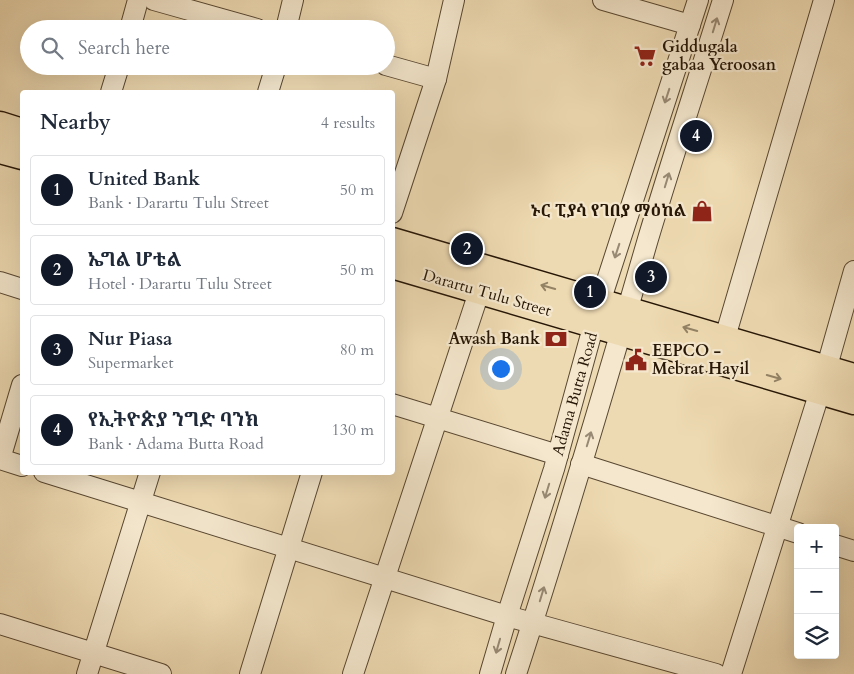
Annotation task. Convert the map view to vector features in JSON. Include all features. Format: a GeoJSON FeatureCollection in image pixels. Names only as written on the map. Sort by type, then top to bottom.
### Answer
{"type":"FeatureCollection","features":[{"type":"Feature","properties":{"kind":"main road"},"geometry":{"type":"LineString","coordinates":[[0,125],[20,131]]}},
{"type":"Feature","properties":{"kind":"main road"},"geometry":{"type":"LineString","coordinates":[[0,150],[20,155]]}},
{"type":"Feature","properties":{"kind":"main road","name":"Darartu Tulu Street"},"geometry":{"type":"LineString","coordinates":[[395,242],[483,280],[611,320],[823,380]]}},
{"type":"Feature","properties":{"kind":"main road","name":"Darartu Tulu Street"},"geometry":{"type":"LineString","coordinates":[[395,265],[483,280]]}},
{"type":"Feature","properties":{"kind":"main road"},"geometry":{"type":"LineString","coordinates":[[823,380],[854,378]]}},
{"type":"Feature","properties":{"kind":"main road"},"geometry":{"type":"LineString","coordinates":[[823,380],[854,401]]}},
{"type":"Feature","properties":{"kind":"street"},"geometry":{"type":"LineString","coordinates":[[132,20],[138,0]]}},
{"type":"Feature","properties":{"kind":"street"},"geometry":{"type":"LineString","coordinates":[[154,0],[225,20]]}},
{"type":"Feature","properties":{"kind":"street"},"geometry":{"type":"LineString","coordinates":[[288,20],[293,0]]}},
{"type":"Feature","properties":{"kind":"street"},"geometry":{"type":"LineString","coordinates":[[395,204],[436,79],[454,0]]}},
{"type":"Feature","properties":{"kind":"street"},"geometry":{"type":"LineString","coordinates":[[602,0],[690,26]]}},
{"type":"Feature","properties":{"kind":"street","name":"Adama Butta Road"},"geometry":{"type":"LineString","coordinates":[[516,674],[581,464],[611,320],[698,0]]}},
{"type":"Feature","properties":{"kind":"street","name":"Adama Butta Road"},"geometry":{"type":"LineString","coordinates":[[490,674],[558,455],[611,320],[649,238],[723,0]]}},
{"type":"Feature","properties":{"kind":"street"},"geometry":{"type":"LineString","coordinates":[[722,350],[824,0]]}},
{"type":"Feature","properties":{"kind":"street"},"geometry":{"type":"LineString","coordinates":[[395,68],[436,79]]}},
{"type":"Feature","properties":{"kind":"street"},"geometry":{"type":"LineString","coordinates":[[112,90],[116,75]]}},
{"type":"Feature","properties":{"kind":"street"},"geometry":{"type":"LineString","coordinates":[[269,90],[273,75]]}},
{"type":"Feature","properties":{"kind":"street"},"geometry":{"type":"LineString","coordinates":[[731,674],[823,380],[854,271]]}},
{"type":"Feature","properties":{"kind":"street"},"geometry":{"type":"LineString","coordinates":[[353,674],[483,280]]}},
{"type":"Feature","properties":{"kind":"street"},"geometry":{"type":"LineString","coordinates":[[0,282],[20,288]]}},
{"type":"Feature","properties":{"kind":"street"},"geometry":{"type":"LineString","coordinates":[[20,392],[0,459],[20,465]]}},
{"type":"Feature","properties":{"kind":"street"},"geometry":{"type":"LineString","coordinates":[[395,405],[558,455]]}},
{"type":"Feature","properties":{"kind":"street"},"geometry":{"type":"LineString","coordinates":[[581,464],[794,532]]}},
{"type":"Feature","properties":{"kind":"street"},"geometry":{"type":"LineString","coordinates":[[53,475],[507,616],[716,674]]}},
{"type":"Feature","properties":{"kind":"street"},"geometry":{"type":"LineString","coordinates":[[87,674],[149,475]]}},
{"type":"Feature","properties":{"kind":"street"},"geometry":{"type":"LineString","coordinates":[[250,674],[311,475]]}},
{"type":"Feature","properties":{"kind":"street"},"geometry":{"type":"LineString","coordinates":[[839,546],[854,551]]}},
{"type":"Feature","properties":{"kind":"street"},"geometry":{"type":"LineString","coordinates":[[0,624],[161,674]]}},
{"type":"Feature","properties":{"kind":"place","name":"Giddugala gabaa Yeroosan"},"geometry":{"type":"Point","coordinates":[645,56]}},
{"type":"Feature","properties":{"kind":"place","name":"የኢትዮጵያ ንግድ ባንክ"},"geometry":{"type":"Point","coordinates":[696,136]}},
{"type":"Feature","properties":{"kind":"place","name":"ኑር ፒያሳ የገበያ ማዕከል"},"geometry":{"type":"Point","coordinates":[702,211]}},
{"type":"Feature","properties":{"kind":"place","name":"ኤግል ሆቴል"},"geometry":{"type":"Point","coordinates":[467,249]}},
{"type":"Feature","properties":{"kind":"place","name":"Nur Piasa"},"geometry":{"type":"Point","coordinates":[651,277]}},
{"type":"Feature","properties":{"kind":"place","name":"United Bank"},"geometry":{"type":"Point","coordinates":[590,292]}},
{"type":"Feature","properties":{"kind":"place","name":"Awash Bank"},"geometry":{"type":"Point","coordinates":[556,339]}},
{"type":"Feature","properties":{"kind":"place","name":"EEPCO - Mebrat Hayil"},"geometry":{"type":"Point","coordinates":[636,360]}}]}
